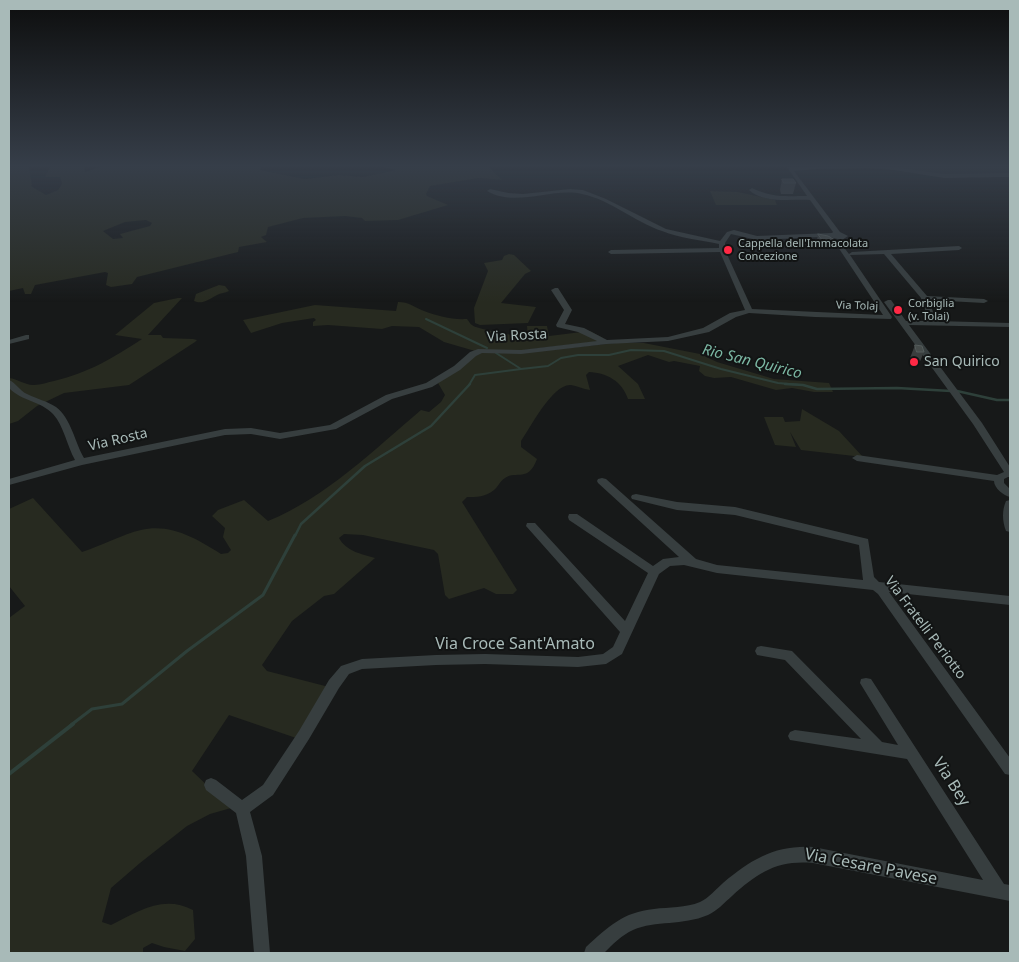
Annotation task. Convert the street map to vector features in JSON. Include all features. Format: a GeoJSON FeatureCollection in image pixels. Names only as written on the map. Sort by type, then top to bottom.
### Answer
{"type":"FeatureCollection","features":[{"type":"Feature","properties":{"kind":"street"},"geometry":{"type":"LineString","coordinates":[[628,212],[664,230],[722,246]]}},
{"type":"Feature","properties":{"kind":"street"},"geometry":{"type":"LineString","coordinates":[[821,212],[988,438],[1010,474],[1000,478],[857,458]]}},
{"type":"Feature","properties":{"kind":"street"},"geometry":{"type":"LineString","coordinates":[[749,311],[722,246],[727,235],[732,232],[757,238],[837,235]]}},
{"type":"Feature","properties":{"kind":"street","name":"Via Tolaj"},"geometry":{"type":"LineString","coordinates":[[749,311],[888,317],[840,246],[824,236]]}},
{"type":"Feature","properties":{"kind":"street"},"geometry":{"type":"LineString","coordinates":[[611,252],[722,246]]}},
{"type":"Feature","properties":{"kind":"street"},"geometry":{"type":"LineString","coordinates":[[852,254],[959,248]]}},
{"type":"Feature","properties":{"kind":"street"},"geometry":{"type":"LineString","coordinates":[[886,252],[925,298],[933,323]]}},
{"type":"Feature","properties":{"kind":"street"},"geometry":{"type":"LineString","coordinates":[[555,290],[568,310],[560,325],[581,330],[607,342]]}},
{"type":"Feature","properties":{"kind":"street"},"geometry":{"type":"LineString","coordinates":[[925,298],[984,301]]}},
{"type":"Feature","properties":{"kind":"street","name":"Via Rosta"},"geometry":{"type":"LineString","coordinates":[[9,482],[81,462],[225,432],[246,431],[280,436],[317,430],[348,420],[388,398],[429,385],[457,368],[473,354],[481,351],[521,352],[607,342],[635,342],[685,336],[706,330],[733,315],[749,311]]}},
{"type":"Feature","properties":{"kind":"street"},"geometry":{"type":"LineString","coordinates":[[903,323],[1010,325]]}},
{"type":"Feature","properties":{"kind":"street"},"geometry":{"type":"LineString","coordinates":[[9,342],[26,337]]}},
{"type":"Feature","properties":{"kind":"street","name":"Via Rosta"},"geometry":{"type":"LineString","coordinates":[[9,383],[29,398],[55,411],[73,450],[81,462]]}},
{"type":"Feature","properties":{"kind":"street"},"geometry":{"type":"LineString","coordinates":[[1000,478],[999,484],[1010,494]]}},
{"type":"Feature","properties":{"kind":"street"},"geometry":{"type":"LineString","coordinates":[[602,481],[692,562]]}},
{"type":"Feature","properties":{"kind":"street","name":"Via Fratelli Periotto"},"geometry":{"type":"LineString","coordinates":[[636,497],[677,506],[736,511],[864,542],[868,579],[882,591],[1010,769]]}},
{"type":"Feature","properties":{"kind":"street"},"geometry":{"type":"LineString","coordinates":[[1010,503],[1008,513],[1010,528]]}},
{"type":"Feature","properties":{"kind":"street"},"geometry":{"type":"LineString","coordinates":[[573,517],[654,572],[657,568],[671,562],[692,562],[717,569],[1010,600]]}},
{"type":"Feature","properties":{"kind":"street"},"geometry":{"type":"LineString","coordinates":[[531,526],[627,631]]}},
{"type":"Feature","properties":{"kind":"street","name":"Via Croce Sant'Amato"},"geometry":{"type":"LineString","coordinates":[[242,809],[257,800],[268,790],[334,684],[345,670],[362,664],[446,660],[485,659],[596,662],[613,655],[627,631],[654,572]]}},
{"type":"Feature","properties":{"kind":"street"},"geometry":{"type":"LineString","coordinates":[[762,651],[788,655],[878,748]]}},
{"type":"Feature","properties":{"kind":"street","name":"Via Bey"},"geometry":{"type":"LineString","coordinates":[[866,683],[1005,892]]}},
{"type":"Feature","properties":{"kind":"street"},"geometry":{"type":"LineString","coordinates":[[795,736],[911,753]]}},
{"type":"Feature","properties":{"kind":"street"},"geometry":{"type":"LineString","coordinates":[[211,785],[242,809],[254,856],[262,953]]}},
{"type":"Feature","properties":{"kind":"street","name":"Via Cesare Pavese"},"geometry":{"type":"LineString","coordinates":[[592,953],[615,930],[628,923],[693,913],[707,907],[751,869],[784,855],[797,853],[1005,892]]}},
{"type":"Feature","properties":{"kind":"shaded area"},"geometry":{"type":"Polygon","coordinates":[[[9,212],[425,212],[398,220],[365,221],[362,218],[345,216],[303,218],[268,227],[266,235],[261,237],[267,242],[239,247],[238,252],[137,277],[132,284],[111,287],[106,285],[108,273],[105,272],[35,285],[31,294],[25,294],[23,288],[9,291],[9,212]],[[146,220],[125,222],[103,231],[113,239],[123,238],[120,234],[150,226],[152,223],[146,220]]]}},
{"type":"Feature","properties":{"kind":"shaded area"},"geometry":{"type":"Polygon","coordinates":[[[514,255],[531,271],[525,274],[501,303],[536,307],[528,323],[480,325],[475,323],[474,308],[488,271],[484,263],[502,260],[504,256],[514,255]]]}},
{"type":"Feature","properties":{"kind":"shaded area"},"geometry":{"type":"Polygon","coordinates":[[[219,285],[225,286],[229,291],[218,294],[203,302],[194,301],[196,294],[219,285]]]}},
{"type":"Feature","properties":{"kind":"shaded area"},"geometry":{"type":"Polygon","coordinates":[[[182,298],[148,335],[197,340],[195,342],[129,385],[64,393],[37,406],[18,421],[9,424],[9,378],[31,385],[39,385],[79,373],[100,364],[142,339],[115,335],[154,303],[182,298]]]}},
{"type":"Feature","properties":{"kind":"shaded area"},"geometry":{"type":"Polygon","coordinates":[[[398,302],[440,316],[467,319],[471,325],[481,329],[517,336],[528,337],[527,326],[547,326],[549,336],[590,331],[603,338],[603,341],[524,350],[475,351],[444,342],[419,327],[392,326],[382,329],[328,325],[313,326],[313,322],[316,320],[314,318],[282,323],[251,333],[243,320],[315,305],[396,311],[398,302]]]}},
{"type":"Feature","properties":{"kind":"shaded area"},"geometry":{"type":"Polygon","coordinates":[[[616,343],[644,343],[700,354],[717,362],[774,379],[829,383],[833,392],[814,392],[792,388],[776,390],[731,377],[714,378],[705,376],[699,371],[700,366],[674,361],[669,362],[648,355],[618,366],[638,384],[645,399],[628,399],[618,383],[608,376],[596,373],[589,372],[586,375],[590,390],[571,385],[564,386],[550,398],[521,441],[521,447],[537,459],[530,471],[509,476],[503,479],[488,494],[467,497],[462,502],[517,590],[513,594],[496,594],[484,588],[449,599],[445,595],[438,554],[434,550],[363,535],[344,534],[339,538],[346,546],[354,551],[375,558],[334,594],[324,596],[292,621],[262,665],[267,671],[329,687],[299,739],[229,715],[192,771],[231,808],[210,814],[187,826],[111,888],[102,922],[111,925],[140,910],[161,904],[182,906],[193,910],[195,939],[185,951],[152,943],[143,948],[143,953],[9,953],[9,618],[25,606],[9,586],[9,509],[33,498],[82,552],[134,532],[152,528],[183,534],[221,554],[228,553],[231,550],[223,537],[225,528],[212,516],[218,510],[244,500],[268,521],[309,499],[349,471],[421,410],[429,412],[441,402],[445,395],[438,383],[476,355],[483,352],[520,353],[616,343]]]}},
{"type":"Feature","properties":{"kind":"shaded area"},"geometry":{"type":"Polygon","coordinates":[[[802,409],[839,431],[863,457],[801,450],[790,432],[796,447],[775,445],[764,417],[783,417],[785,422],[800,421],[802,409]]]}},
{"type":"Feature","properties":{"kind":"building"},"geometry":{"type":"Polygon","coordinates":[[[818,234],[828,236],[835,240],[824,242],[818,234]]]}},
{"type":"Feature","properties":{"kind":"building"},"geometry":{"type":"Polygon","coordinates":[[[915,345],[922,346],[924,352],[917,352],[915,345]]]}},
{"type":"Feature","properties":{"kind":"waterway","name":"Rio San Quirico"},"geometry":{"type":"LineString","coordinates":[[426,319],[487,348]]}},
{"type":"Feature","properties":{"kind":"waterway","name":"Rio San Quirico"},"geometry":{"type":"LineString","coordinates":[[521,369],[548,366],[561,358],[578,355],[609,355],[631,350],[664,351],[721,369],[778,383],[797,385]]}},
{"type":"Feature","properties":{"kind":"waterway","name":"Rio San Quirico"},"geometry":{"type":"LineString","coordinates":[[496,353],[521,369]]}},
{"type":"Feature","properties":{"kind":"waterway"},"geometry":{"type":"LineString","coordinates":[[469,385],[475,375],[521,369]]}},
{"type":"Feature","properties":{"kind":"waterway"},"geometry":{"type":"LineString","coordinates":[[295,536],[301,524],[365,466],[431,426],[470,384]]}},
{"type":"Feature","properties":{"kind":"waterway","name":"Rio San Quirico"},"geometry":{"type":"LineString","coordinates":[[785,384],[797,385]]}},
{"type":"Feature","properties":{"kind":"waterway","name":"Rio San Quirico"},"geometry":{"type":"LineString","coordinates":[[797,385],[817,389],[897,388],[951,391]]}},
{"type":"Feature","properties":{"kind":"waterway","name":"Rio San Quirico"},"geometry":{"type":"LineString","coordinates":[[957,391],[997,400],[1010,400]]}},
{"type":"Feature","properties":{"kind":"waterway"},"geometry":{"type":"LineString","coordinates":[[71,725],[92,709],[122,704],[187,651],[263,595],[295,535]]}},
{"type":"Feature","properties":{"kind":"waterway"},"geometry":{"type":"LineString","coordinates":[[9,774],[73,724]]}},
{"type":"Feature","properties":{"kind":"place","name":"Cappella dell'Immacolata Concezione"},"geometry":{"type":"Point","coordinates":[728,250]}},
{"type":"Feature","properties":{"kind":"place","name":"Corbiglia (v. Tolai)"},"geometry":{"type":"Point","coordinates":[898,310]}},
{"type":"Feature","properties":{"kind":"place","name":"San Quirico"},"geometry":{"type":"Point","coordinates":[914,362]}}]}
